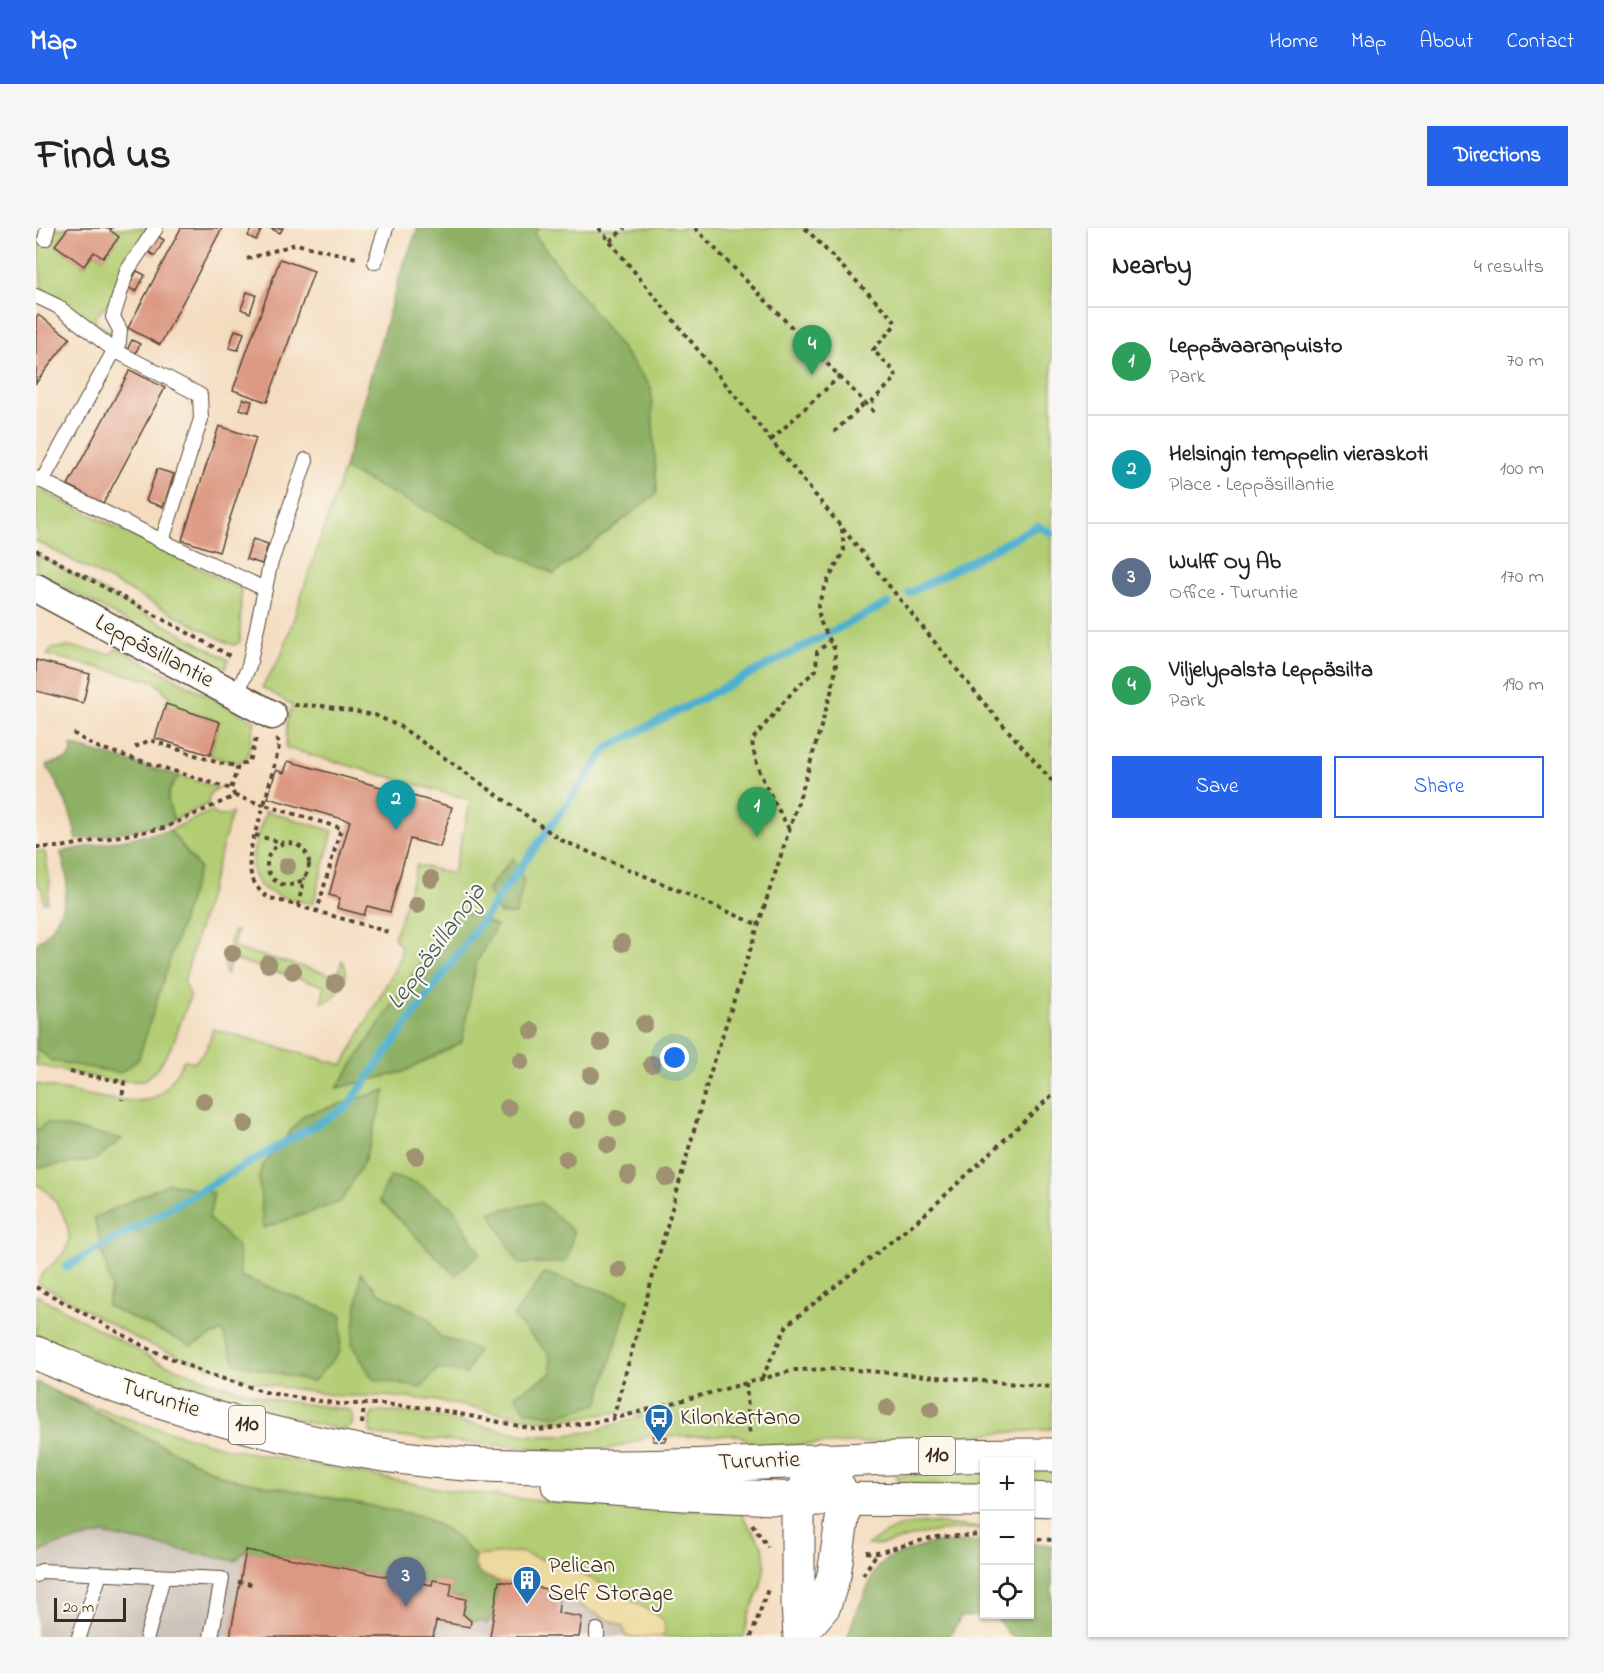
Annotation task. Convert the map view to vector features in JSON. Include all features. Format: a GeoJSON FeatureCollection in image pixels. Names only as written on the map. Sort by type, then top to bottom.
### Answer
{"type":"FeatureCollection","features":[{"type":"Feature","properties":{"kind":"main road","name":"Turuntie"},"geometry":{"type":"LineString","coordinates":[[36,1353],[117,1386],[197,1412],[276,1433],[361,1450],[466,1464],[564,1487],[798,1499],[980,1500]]}},
{"type":"Feature","properties":{"kind":"main road","name":"Turuntie"},"geometry":{"type":"LineString","coordinates":[[466,1464],[662,1466],[823,1459],[1052,1455]]}},
{"type":"Feature","properties":{"kind":"main road"},"geometry":{"type":"LineString","coordinates":[[823,1459],[845,1500],[837,1563],[831,1586],[824,1606],[801,1635],[798,1604],[798,1499],[823,1459]]}},
{"type":"Feature","properties":{"kind":"main road"},"geometry":{"type":"LineString","coordinates":[[1034,1499],[1052,1500]]}},
{"type":"Feature","properties":{"kind":"street","name":"Leppäsillantie"},"geometry":{"type":"LineString","coordinates":[[36,588],[260,713]]}},
{"type":"Feature","properties":{"kind":"lane"},"geometry":{"type":"LineString","coordinates":[[156,228],[127,271],[120,290],[113,317],[120,330],[119,342],[39,480],[266,589]]}},
{"type":"Feature","properties":{"kind":"lane"},"geometry":{"type":"LineString","coordinates":[[375,262],[386,228]]}},
{"type":"Feature","properties":{"kind":"lane"},"geometry":{"type":"LineString","coordinates":[[36,296],[57,306],[114,350],[200,395],[201,419],[162,541]]}},
{"type":"Feature","properties":{"kind":"lane"},"geometry":{"type":"LineString","coordinates":[[260,713],[249,666],[270,565],[306,460]]}},
{"type":"Feature","properties":{"kind":"lane"},"geometry":{"type":"LineString","coordinates":[[36,1575],[41,1571],[222,1579],[211,1637]]}},
{"type":"Feature","properties":{"kind":"lane"},"geometry":{"type":"LineString","coordinates":[[79,1637],[100,1574]]}},
{"type":"Feature","properties":{"kind":"lane"},"geometry":{"type":"LineString","coordinates":[[147,1637],[163,1577]]}},
{"type":"Feature","properties":{"kind":"path"},"geometry":{"type":"LineString","coordinates":[[599,228],[984,703],[1052,781]]}},
{"type":"Feature","properties":{"kind":"path"},"geometry":{"type":"LineString","coordinates":[[610,242],[625,228]]}},
{"type":"Feature","properties":{"kind":"path"},"geometry":{"type":"LineString","coordinates":[[695,228],[877,415]]}},
{"type":"Feature","properties":{"kind":"path"},"geometry":{"type":"LineString","coordinates":[[805,228],[894,320],[895,325],[873,350],[895,372],[896,378],[834,432]]}},
{"type":"Feature","properties":{"kind":"path"},"geometry":{"type":"LineString","coordinates":[[247,259],[296,244],[375,262]]}},
{"type":"Feature","properties":{"kind":"path"},"geometry":{"type":"LineString","coordinates":[[771,440],[840,376]]}},
{"type":"Feature","properties":{"kind":"path"},"geometry":{"type":"LineString","coordinates":[[612,1419],[709,1077],[790,830],[832,689],[836,667],[834,648],[820,621],[818,606],[824,588],[844,550],[842,528]]}},
{"type":"Feature","properties":{"kind":"path"},"geometry":{"type":"LineString","coordinates":[[36,550],[249,666]]}},
{"type":"Feature","properties":{"kind":"path"},"geometry":{"type":"LineString","coordinates":[[790,830],[764,782],[753,752],[752,740],[794,690],[816,670],[817,652],[830,641]]}},
{"type":"Feature","properties":{"kind":"path"},"geometry":{"type":"LineString","coordinates":[[260,713],[292,705],[322,706],[375,715],[401,727],[561,840],[759,925]]}},
{"type":"Feature","properties":{"kind":"path"},"geometry":{"type":"LineString","coordinates":[[135,747],[150,740],[219,763],[238,766],[249,761],[260,713]]}},
{"type":"Feature","properties":{"kind":"path"},"geometry":{"type":"LineString","coordinates":[[260,713],[280,743],[248,865],[252,880],[259,891],[267,897],[392,933]]}},
{"type":"Feature","properties":{"kind":"path"},"geometry":{"type":"LineString","coordinates":[[73,733],[94,746],[231,789],[235,796]]}},
{"type":"Feature","properties":{"kind":"path"},"geometry":{"type":"LineString","coordinates":[[231,789],[238,766]]}},
{"type":"Feature","properties":{"kind":"path"},"geometry":{"type":"LineString","coordinates":[[36,847],[61,847],[164,828],[235,796],[341,828],[317,911]]}},
{"type":"Feature","properties":{"kind":"path"},"geometry":{"type":"LineString","coordinates":[[255,835],[299,846],[307,856],[309,864],[298,906]]}},
{"type":"Feature","properties":{"kind":"path"},"geometry":{"type":"LineString","coordinates":[[286,843],[270,853],[267,859],[268,873],[272,879],[285,885],[292,885],[304,877]]}},
{"type":"Feature","properties":{"kind":"path"},"geometry":{"type":"LineString","coordinates":[[70,1072],[124,1082],[122,1100]]}},
{"type":"Feature","properties":{"kind":"path"},"geometry":{"type":"LineString","coordinates":[[762,1379],[787,1325],[924,1216],[1052,1095]]}},
{"type":"Feature","properties":{"kind":"path"},"geometry":{"type":"LineString","coordinates":[[36,1287],[147,1348],[205,1373],[269,1393],[339,1404],[381,1404],[430,1408],[539,1430],[612,1419],[795,1370],[845,1370],[1052,1386]]}},
{"type":"Feature","properties":{"kind":"path"},"geometry":{"type":"LineString","coordinates":[[746,1383],[752,1463]]}},
{"type":"Feature","properties":{"kind":"path"},"geometry":{"type":"LineString","coordinates":[[878,1553],[934,1537],[980,1535]]}},
{"type":"Feature","properties":{"kind":"path"},"geometry":{"type":"LineString","coordinates":[[1034,1538],[1052,1540]]}},
{"type":"Feature","properties":{"kind":"path"},"geometry":{"type":"LineString","coordinates":[[769,1548],[771,1554]]}},
{"type":"Feature","properties":{"kind":"path"},"geometry":{"type":"LineString","coordinates":[[751,1637],[770,1584]]}},
{"type":"Feature","properties":{"kind":"shaded area"},"geometry":{"type":"Polygon","coordinates":[[[134,1512],[547,1589],[624,1627],[626,1637],[36,1637],[36,1554],[56,1545],[103,1534],[134,1512]]]}},
{"type":"Feature","properties":{"kind":"green space"},"geometry":{"type":"Polygon","coordinates":[[[55,228],[68,228],[56,245],[84,266],[94,252],[103,258],[119,237],[110,230],[112,228],[149,228],[109,303],[95,317],[96,323],[113,333],[113,343],[90,323],[42,291],[38,243],[49,244],[55,228]]]}},
{"type":"Feature","properties":{"kind":"green space"},"geometry":{"type":"Polygon","coordinates":[[[418,228],[1052,228],[1052,1429],[886,1442],[758,1446],[739,1435],[644,1437],[644,1439],[609,1449],[556,1450],[375,1435],[370,1432],[370,1418],[373,1413],[380,1411],[423,1414],[526,1435],[557,1436],[589,1432],[641,1417],[625,1411],[551,1422],[431,1400],[382,1396],[340,1396],[269,1385],[209,1367],[141,1341],[38,1283],[44,1273],[64,1252],[69,1239],[65,1220],[56,1202],[50,1194],[36,1184],[36,1084],[111,1099],[140,1101],[151,1099],[162,1092],[184,1060],[195,1062],[207,1048],[213,1029],[343,1065],[400,959],[401,947],[394,938],[417,865],[453,874],[471,800],[286,748],[287,722],[292,705],[262,687],[281,656],[344,469],[399,278],[418,228]]]}},
{"type":"Feature","properties":{"kind":"green space"},"geometry":{"type":"Polygon","coordinates":[[[418,228],[540,228],[534,234],[651,387],[657,493],[554,574],[344,469],[399,278],[418,228]]]}},
{"type":"Feature","properties":{"kind":"green space"},"geometry":{"type":"Polygon","coordinates":[[[36,488],[241,589],[240,642],[234,645],[226,642],[36,541],[36,488]]]}},
{"type":"Feature","properties":{"kind":"green space"},"geometry":{"type":"Polygon","coordinates":[[[36,554],[229,660],[226,667],[209,666],[36,572],[36,554]]]}},
{"type":"Feature","properties":{"kind":"green space"},"geometry":{"type":"Polygon","coordinates":[[[72,647],[111,654],[117,648],[255,721],[247,758],[234,762],[210,755],[220,722],[166,704],[169,696],[154,681],[47,655],[53,648],[72,647]]]}},
{"type":"Feature","properties":{"kind":"green space"},"geometry":{"type":"Polygon","coordinates":[[[71,745],[179,776],[168,797],[174,820],[166,824],[77,840],[65,801],[46,765],[68,759],[72,752],[71,745]]]}},
{"type":"Feature","properties":{"kind":"green space"},"geometry":{"type":"Polygon","coordinates":[[[179,776],[218,788],[210,793],[208,804],[174,820],[168,797],[179,776]]]}},
{"type":"Feature","properties":{"kind":"green space"},"geometry":{"type":"Polygon","coordinates":[[[211,811],[221,816],[232,813],[184,981],[190,996],[173,1044],[158,1068],[144,1081],[111,1081],[36,1065],[36,1048],[52,1061],[199,868],[170,830],[211,811]]]}},
{"type":"Feature","properties":{"kind":"green space"},"geometry":{"type":"Polygon","coordinates":[[[266,811],[333,831],[313,904],[272,893],[261,886],[255,878],[252,856],[266,811]]]}},
{"type":"Feature","properties":{"kind":"green space"},"geometry":{"type":"Polygon","coordinates":[[[170,830],[199,868],[138,1060],[120,1073],[52,1061],[36,1048],[36,944],[49,932],[62,908],[67,878],[61,852],[170,830]]]}},
{"type":"Feature","properties":{"kind":"green space"},"geometry":{"type":"Polygon","coordinates":[[[36,851],[45,852],[50,883],[47,902],[44,902],[42,889],[36,882],[36,851]]]}},
{"type":"Feature","properties":{"kind":"green space"},"geometry":{"type":"Polygon","coordinates":[[[513,858],[524,880],[516,914],[500,914],[487,889],[513,858]]]}},
{"type":"Feature","properties":{"kind":"green space"},"geometry":{"type":"Polygon","coordinates":[[[465,912],[496,926],[476,964],[462,1042],[403,1072],[337,1088],[442,930],[465,912]]]}},
{"type":"Feature","properties":{"kind":"green space"},"geometry":{"type":"Polygon","coordinates":[[[237,930],[233,948],[337,976],[342,960],[345,966],[345,980],[333,997],[321,1003],[325,986],[232,959],[226,975],[224,966],[233,932],[237,930]]]}},
{"type":"Feature","properties":{"kind":"green space"},"geometry":{"type":"Polygon","coordinates":[[[386,1090],[364,1161],[341,1202],[263,1228],[259,1178],[262,1166],[304,1115],[386,1090]]]}},
{"type":"Feature","properties":{"kind":"green space"},"geometry":{"type":"Polygon","coordinates":[[[46,1123],[122,1139],[94,1160],[37,1168],[36,1132],[46,1123]]]}},
{"type":"Feature","properties":{"kind":"green space"},"geometry":{"type":"Polygon","coordinates":[[[391,1176],[419,1184],[453,1208],[480,1253],[455,1275],[379,1200],[391,1176]]]}},
{"type":"Feature","properties":{"kind":"green space"},"geometry":{"type":"Polygon","coordinates":[[[169,1183],[214,1193],[209,1219],[238,1246],[240,1276],[342,1315],[340,1352],[313,1382],[235,1363],[222,1331],[191,1346],[107,1306],[111,1287],[94,1218],[169,1183]]]}},
{"type":"Feature","properties":{"kind":"green space"},"geometry":{"type":"Polygon","coordinates":[[[540,1202],[574,1232],[566,1262],[519,1264],[490,1212],[540,1202]]]}},
{"type":"Feature","properties":{"kind":"green space"},"geometry":{"type":"Polygon","coordinates":[[[361,1273],[378,1292],[428,1318],[439,1336],[478,1350],[466,1374],[437,1369],[421,1388],[373,1379],[352,1345],[361,1273]]]}},
{"type":"Feature","properties":{"kind":"green space"},"geometry":{"type":"Polygon","coordinates":[[[545,1273],[629,1299],[598,1404],[556,1416],[526,1411],[515,1395],[552,1373],[549,1354],[513,1317],[545,1273]]]}},
{"type":"Feature","properties":{"kind":"green space"},"geometry":{"type":"Polygon","coordinates":[[[36,1295],[157,1361],[219,1384],[271,1399],[349,1410],[353,1415],[352,1425],[347,1429],[338,1429],[222,1401],[146,1379],[72,1351],[36,1334],[36,1295]]]}},
{"type":"Feature","properties":{"kind":"green space"},"geometry":{"type":"Polygon","coordinates":[[[36,1382],[224,1477],[422,1516],[453,1534],[475,1556],[474,1565],[480,1574],[499,1581],[493,1617],[486,1624],[483,1621],[471,1621],[463,1614],[466,1599],[450,1596],[452,1583],[433,1580],[432,1585],[246,1550],[235,1561],[103,1534],[56,1545],[36,1554],[36,1382]]]}},
{"type":"Feature","properties":{"kind":"green space"},"geometry":{"type":"Polygon","coordinates":[[[65,1396],[144,1424],[226,1448],[447,1490],[547,1502],[740,1512],[763,1547],[765,1566],[760,1589],[749,1614],[744,1637],[660,1637],[665,1633],[586,1576],[563,1566],[519,1552],[475,1556],[453,1534],[422,1516],[224,1477],[65,1396]]]}},
{"type":"Feature","properties":{"kind":"green space"},"geometry":{"type":"Polygon","coordinates":[[[1034,1468],[1052,1468],[1052,1485],[1034,1485],[1034,1468]]]}},
{"type":"Feature","properties":{"kind":"green space"},"geometry":{"type":"Polygon","coordinates":[[[980,1470],[980,1485],[898,1485],[896,1476],[980,1470]]]}},
{"type":"Feature","properties":{"kind":"green space"},"geometry":{"type":"Polygon","coordinates":[[[933,1523],[980,1528],[930,1533],[888,1543],[867,1545],[884,1534],[913,1524],[933,1523]]]}},
{"type":"Feature","properties":{"kind":"green space"},"geometry":{"type":"Polygon","coordinates":[[[980,1541],[980,1616],[961,1617],[949,1637],[848,1637],[877,1567],[887,1559],[933,1543],[980,1541]]]}},
{"type":"Feature","properties":{"kind":"green space"},"geometry":{"type":"Polygon","coordinates":[[[1034,1543],[1052,1545],[1052,1637],[1011,1637],[998,1619],[1034,1619],[1034,1543]]]}},
{"type":"Feature","properties":{"kind":"sand"},"geometry":{"type":"Polygon","coordinates":[[[519,1552],[563,1566],[627,1597],[664,1620],[665,1633],[660,1637],[626,1637],[623,1627],[547,1589],[499,1581],[480,1574],[474,1565],[475,1556],[519,1552]]]}},
{"type":"Feature","properties":{"kind":"building"},"geometry":{"type":"Polygon","coordinates":[[[68,228],[112,228],[110,230],[119,237],[103,258],[94,252],[84,266],[55,245],[68,228]]]}},
{"type":"Feature","properties":{"kind":"building"},"geometry":{"type":"Polygon","coordinates":[[[181,228],[222,228],[160,345],[128,328],[181,228]]]}},
{"type":"Feature","properties":{"kind":"building"},"geometry":{"type":"Polygon","coordinates":[[[252,228],[261,231],[256,240],[248,236],[252,228]]]}},
{"type":"Feature","properties":{"kind":"building"},"geometry":{"type":"Polygon","coordinates":[[[270,228],[283,228],[280,233],[270,228]]]}},
{"type":"Feature","properties":{"kind":"building"},"geometry":{"type":"Polygon","coordinates":[[[156,235],[164,240],[155,256],[147,251],[156,235]]]}},
{"type":"Feature","properties":{"kind":"building"},"geometry":{"type":"Polygon","coordinates":[[[280,259],[314,271],[267,402],[233,390],[280,259]]]}},
{"type":"Feature","properties":{"kind":"building"},"geometry":{"type":"Polygon","coordinates":[[[137,271],[145,275],[136,292],[128,287],[137,271]]]}},
{"type":"Feature","properties":{"kind":"building"},"geometry":{"type":"Polygon","coordinates":[[[247,292],[256,295],[250,313],[241,309],[247,292]]]}},
{"type":"Feature","properties":{"kind":"building"},"geometry":{"type":"Polygon","coordinates":[[[38,315],[70,338],[36,383],[36,318],[38,315]]]}},
{"type":"Feature","properties":{"kind":"building"},"geometry":{"type":"Polygon","coordinates":[[[235,330],[244,333],[238,350],[229,348],[235,330]]]}},
{"type":"Feature","properties":{"kind":"building"},"geometry":{"type":"Polygon","coordinates":[[[132,340],[140,344],[135,354],[127,350],[132,340]]]}},
{"type":"Feature","properties":{"kind":"building"},"geometry":{"type":"Polygon","coordinates":[[[130,370],[165,388],[103,504],[68,485],[130,370]]]}},
{"type":"Feature","properties":{"kind":"building"},"geometry":{"type":"Polygon","coordinates":[[[243,399],[252,401],[249,412],[240,409],[243,399]]]}},
{"type":"Feature","properties":{"kind":"building"},"geometry":{"type":"Polygon","coordinates":[[[219,426],[256,438],[219,552],[182,540],[219,426]]]}},
{"type":"Feature","properties":{"kind":"building"},"geometry":{"type":"Polygon","coordinates":[[[157,469],[174,474],[163,507],[146,501],[157,469]]]}},
{"type":"Feature","properties":{"kind":"building"},"geometry":{"type":"Polygon","coordinates":[[[253,539],[268,544],[262,564],[246,559],[253,539]]]}},
{"type":"Feature","properties":{"kind":"building"},"geometry":{"type":"Polygon","coordinates":[[[36,660],[90,674],[83,703],[36,691],[36,660]]]}},
{"type":"Feature","properties":{"kind":"building"},"geometry":{"type":"Polygon","coordinates":[[[166,704],[220,722],[210,755],[155,738],[166,704]]]}},
{"type":"Feature","properties":{"kind":"building"},"geometry":{"type":"Polygon","coordinates":[[[288,761],[452,807],[440,847],[410,839],[390,912],[367,906],[364,915],[337,908],[340,898],[329,895],[350,821],[268,798],[276,770],[284,773],[288,761]]]}},
{"type":"Feature","properties":{"kind":"building"},"geometry":{"type":"Polygon","coordinates":[[[653,1436],[667,1437],[666,1441],[653,1441],[653,1436]]]}},
{"type":"Feature","properties":{"kind":"building"},"geometry":{"type":"Polygon","coordinates":[[[246,1550],[432,1585],[433,1580],[452,1583],[450,1596],[466,1599],[463,1614],[471,1621],[470,1627],[436,1621],[433,1637],[230,1637],[246,1550]]]}},
{"type":"Feature","properties":{"kind":"building","name":"Pelican Self Storage"},"geometry":{"type":"Polygon","coordinates":[[[499,1581],[547,1589],[546,1595],[560,1597],[558,1613],[582,1617],[579,1637],[490,1637],[499,1581]]]}},
{"type":"Feature","properties":{"kind":"waterway","name":"Leppäsillanoja"},"geometry":{"type":"LineString","coordinates":[[909,593],[1038,526],[1052,533]]}},
{"type":"Feature","properties":{"kind":"waterway","name":"Leppäsillanoja"},"geometry":{"type":"LineString","coordinates":[[829,633],[888,603]]}},
{"type":"Feature","properties":{"kind":"waterway","name":"Leppäsillanoja"},"geometry":{"type":"LineString","coordinates":[[66,1267],[347,1107],[608,747],[824,636]]}},
{"type":"Feature","properties":{"kind":"place","name":"Viljelypalsta Leppäsilta"},"geometry":{"type":"Point","coordinates":[812,375]}},
{"type":"Feature","properties":{"kind":"place","name":"Helsingin temppelin vieraskoti"},"geometry":{"type":"Point","coordinates":[396,830]}},
{"type":"Feature","properties":{"kind":"place","name":"Leppävaaranpuisto"},"geometry":{"type":"Point","coordinates":[757,837]}},
{"type":"Feature","properties":{"kind":"place","name":"Kilonkartano"},"geometry":{"type":"Point","coordinates":[659,1444]}},
{"type":"Feature","properties":{"kind":"place","name":"Pelican Self Storage"},"geometry":{"type":"Point","coordinates":[527,1606]}},
{"type":"Feature","properties":{"kind":"place","name":"Wulff Oy Ab"},"geometry":{"type":"Point","coordinates":[406,1607]}}]}
